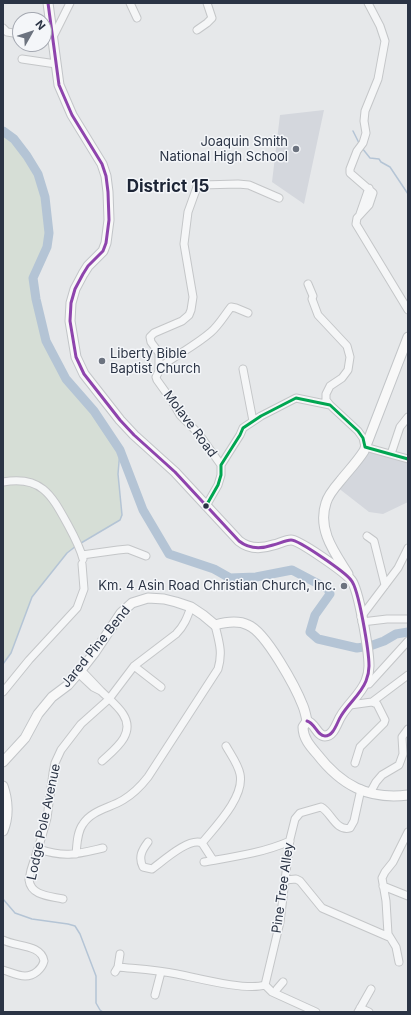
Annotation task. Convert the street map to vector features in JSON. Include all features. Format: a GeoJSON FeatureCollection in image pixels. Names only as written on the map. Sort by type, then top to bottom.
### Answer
{"type":"FeatureCollection","features":[{"type":"Feature","properties":{"kind":"main road"},"geometry":{"type":"LineString","coordinates":[[52,37],[59,85],[67,104],[104,168],[108,184],[108,235],[104,248],[83,274],[75,289],[71,303],[70,321],[76,357],[84,374],[120,420],[134,435],[175,472],[245,546],[260,548],[291,540],[325,558],[351,580]]}},
{"type":"Feature","properties":{"kind":"main road"},"geometry":{"type":"LineString","coordinates":[[215,625],[233,622],[249,625],[256,630],[275,654],[291,680],[303,706],[307,721],[313,724],[322,736],[327,736],[333,732],[343,713],[365,683],[368,674],[368,659],[357,593],[329,543],[326,535],[324,510],[329,496],[359,459],[365,447],[408,337]]}},
{"type":"Feature","properties":{"kind":"main road","name":"Jared Pine Bend"},"geometry":{"type":"LineString","coordinates":[[3,762],[25,738],[38,714],[52,698],[68,685],[95,652],[121,613],[132,603],[148,598],[176,602],[191,607],[215,625]]}},
{"type":"Feature","properties":{"kind":"main road"},"geometry":{"type":"LineString","coordinates":[[307,721],[304,724],[303,730],[307,742],[329,769],[340,779],[370,793],[393,796],[408,794]]}},
{"type":"Feature","properties":{"kind":"main road"},"geometry":{"type":"LineString","coordinates":[[3,786],[7,802],[7,819],[3,831]]}},
{"type":"Feature","properties":{"kind":"street"},"geometry":{"type":"LineString","coordinates":[[52,37],[70,3]]}},
{"type":"Feature","properties":{"kind":"street"},"geometry":{"type":"LineString","coordinates":[[130,3],[137,18]]}},
{"type":"Feature","properties":{"kind":"street"},"geometry":{"type":"LineString","coordinates":[[197,30],[208,23],[212,18],[207,3]]}},
{"type":"Feature","properties":{"kind":"street"},"geometry":{"type":"LineString","coordinates":[[368,3],[380,26],[384,41],[378,79],[365,111],[364,121],[366,133],[350,172],[373,192],[372,200],[356,218],[356,224],[408,310]]}},
{"type":"Feature","properties":{"kind":"street"},"geometry":{"type":"LineString","coordinates":[[3,28],[7,32],[12,33]]}},
{"type":"Feature","properties":{"kind":"street"},"geometry":{"type":"LineString","coordinates":[[22,60],[56,64]]}},
{"type":"Feature","properties":{"kind":"street","name":"Molave Road"},"geometry":{"type":"LineString","coordinates":[[221,466],[199,434],[180,415],[157,380],[156,377],[159,368],[159,353],[150,339],[152,335],[185,319],[191,310],[193,297],[184,244],[188,212],[196,189],[202,185],[249,185],[279,198]]}},
{"type":"Feature","properties":{"kind":"street"},"geometry":{"type":"LineString","coordinates":[[308,284],[318,315],[347,346],[350,357],[348,370],[342,378],[330,386],[326,394],[326,400],[358,431],[363,438],[365,447],[408,459]]}},
{"type":"Feature","properties":{"kind":"street"},"geometry":{"type":"LineString","coordinates":[[159,368],[189,349],[211,332],[225,317],[231,307],[248,312]]}},
{"type":"Feature","properties":{"kind":"street"},"geometry":{"type":"LineString","coordinates":[[243,369],[253,421]]}},
{"type":"Feature","properties":{"kind":"street"},"geometry":{"type":"LineString","coordinates":[[206,506],[218,485],[221,475],[221,466],[243,428],[296,398],[330,405]]}},
{"type":"Feature","properties":{"kind":"street"},"geometry":{"type":"LineString","coordinates":[[391,454],[400,427],[408,417]]}},
{"type":"Feature","properties":{"kind":"street"},"geometry":{"type":"LineString","coordinates":[[3,482],[23,480],[37,484],[45,490],[55,502],[75,538],[82,557],[84,589],[77,608],[29,660],[3,692]]}},
{"type":"Feature","properties":{"kind":"street"},"geometry":{"type":"LineString","coordinates":[[367,536],[374,541],[385,585]]}},
{"type":"Feature","properties":{"kind":"street"},"geometry":{"type":"LineString","coordinates":[[362,623],[385,585],[398,568],[408,548]]}},
{"type":"Feature","properties":{"kind":"street"},"geometry":{"type":"LineString","coordinates":[[82,557],[128,549],[146,556]]}},
{"type":"Feature","properties":{"kind":"street","name":"Lodge Pole Avenue"},"geometry":{"type":"LineString","coordinates":[[63,899],[36,892],[30,886],[29,880],[47,818],[55,763],[61,750],[81,724],[109,699],[134,666],[176,634],[185,623],[191,607]]}},
{"type":"Feature","properties":{"kind":"street"},"geometry":{"type":"LineString","coordinates":[[362,623],[387,619],[408,619]]}},
{"type":"Feature","properties":{"kind":"street"},"geometry":{"type":"LineString","coordinates":[[76,854],[78,833],[82,824],[95,812],[122,801],[132,795],[144,782],[218,669],[221,658],[221,650],[215,625]]}},
{"type":"Feature","properties":{"kind":"street"},"geometry":{"type":"LineString","coordinates":[[365,683],[369,684],[381,673],[408,641]]}},
{"type":"Feature","properties":{"kind":"street"},"geometry":{"type":"LineString","coordinates":[[134,666],[161,687]]}},
{"type":"Feature","properties":{"kind":"street"},"geometry":{"type":"LineString","coordinates":[[79,671],[123,714],[127,730],[125,738],[119,746],[102,761]]}},
{"type":"Feature","properties":{"kind":"street"},"geometry":{"type":"LineString","coordinates":[[350,705],[372,702],[408,675]]}},
{"type":"Feature","properties":{"kind":"street"},"geometry":{"type":"LineString","coordinates":[[355,763],[360,747],[384,721],[380,708],[377,704],[372,702]]}},
{"type":"Feature","properties":{"kind":"street"},"geometry":{"type":"LineString","coordinates":[[370,793],[382,775],[399,766],[403,758],[402,737],[408,729]]}},
{"type":"Feature","properties":{"kind":"street"},"geometry":{"type":"LineString","coordinates":[[202,843],[221,821],[240,785],[238,766],[226,746]]}},
{"type":"Feature","properties":{"kind":"street","name":"Pine Tree Alley"},"geometry":{"type":"LineString","coordinates":[[264,986],[280,922],[290,842],[296,816],[304,811],[321,807],[325,809],[340,827],[344,829],[350,828],[354,821],[361,789]]}},
{"type":"Feature","properties":{"kind":"street"},"geometry":{"type":"LineString","coordinates":[[398,962],[396,947],[389,937],[387,929],[383,875],[393,862],[408,832]]}},
{"type":"Feature","properties":{"kind":"street"},"geometry":{"type":"LineString","coordinates":[[148,842],[141,852],[140,861],[143,866],[150,869],[154,868],[188,844],[196,841],[202,843],[213,860]]}},
{"type":"Feature","properties":{"kind":"street"},"geometry":{"type":"LineString","coordinates":[[204,862],[267,849],[290,842]]}},
{"type":"Feature","properties":{"kind":"street"},"geometry":{"type":"LineString","coordinates":[[39,849],[61,855],[76,854],[103,848]]}},
{"type":"Feature","properties":{"kind":"street"},"geometry":{"type":"LineString","coordinates":[[285,880],[296,879],[300,881],[322,908],[389,937]]}},
{"type":"Feature","properties":{"kind":"street"},"geometry":{"type":"LineString","coordinates":[[383,886],[408,896]]}},
{"type":"Feature","properties":{"kind":"street"},"geometry":{"type":"LineString","coordinates":[[3,940],[39,951],[43,956],[44,961],[42,968],[33,974],[25,976],[3,970]]}},
{"type":"Feature","properties":{"kind":"street"},"geometry":{"type":"LineString","coordinates":[[120,954],[117,970],[161,972],[234,985],[264,986],[275,993],[316,1012]]}},
{"type":"Feature","properties":{"kind":"street"},"geometry":{"type":"LineString","coordinates":[[155,995],[161,972]]}},
{"type":"Feature","properties":{"kind":"street"},"geometry":{"type":"LineString","coordinates":[[275,993],[283,982]]}},
{"type":"Feature","properties":{"kind":"street"},"geometry":{"type":"LineString","coordinates":[[369,1012],[359,1010],[371,989]]}},
{"type":"Feature","properties":{"kind":"shaded area","name":"Joaquin Smith National High School"},"geometry":{"type":"Polygon","coordinates":[[[324,110],[304,204],[272,182],[280,115],[324,110]]]}},
{"type":"Feature","properties":{"kind":"shaded area"},"geometry":{"type":"Polygon","coordinates":[[[3,131],[14,139],[27,156],[38,174],[45,197],[49,233],[47,247],[33,278],[36,299],[46,341],[66,379],[94,411],[120,450],[118,474],[122,515],[120,520],[85,540],[67,553],[32,597],[11,653],[3,664],[3,131]]]}},
{"type":"Feature","properties":{"kind":"shaded area"},"geometry":{"type":"Polygon","coordinates":[[[371,449],[408,460],[408,502],[383,514],[369,512],[337,487],[371,449]]]}},
{"type":"Feature","properties":{"kind":"waterway"},"geometry":{"type":"LineString","coordinates":[[3,131],[14,139],[27,156],[38,174],[45,197],[49,233],[47,247],[33,278],[36,299],[46,341],[66,379],[94,411],[120,450],[143,510],[169,554],[214,569],[230,578],[256,577],[292,570],[328,589],[330,594],[315,615],[310,632],[318,639],[357,648],[370,646],[384,641],[396,634],[408,632]]}},
{"type":"Feature","properties":{"kind":"waterway"},"geometry":{"type":"LineString","coordinates":[[353,131],[359,143]]}},
{"type":"Feature","properties":{"kind":"waterway"},"geometry":{"type":"LineString","coordinates":[[362,148],[370,158],[379,159],[381,162],[390,167],[408,194]]}},
{"type":"Feature","properties":{"kind":"waterway"},"geometry":{"type":"LineString","coordinates":[[81,543],[120,520],[122,515],[118,474],[120,450]]}},
{"type":"Feature","properties":{"kind":"waterway"},"geometry":{"type":"LineString","coordinates":[[3,664],[11,653],[32,597],[67,553],[76,546]]}},
{"type":"Feature","properties":{"kind":"waterway"},"geometry":{"type":"LineString","coordinates":[[3,896],[3,899],[15,913],[32,919],[75,926],[80,934],[96,976],[96,1003],[103,1012]]}},
{"type":"Feature","properties":{"kind":"transit line"},"geometry":{"type":"LineString","coordinates":[[48,3],[59,85],[72,115],[102,164],[106,176],[108,192],[109,220],[106,243],[103,251],[88,266],[83,274],[75,289],[71,303],[70,321],[76,357],[84,374],[120,420],[134,435],[175,472],[239,541],[247,546],[260,548],[289,540],[296,541],[322,557],[351,580],[360,607],[369,659],[369,672],[364,686],[344,712],[331,734],[325,736],[320,734],[312,724],[307,721]]}},
{"type":"Feature","properties":{"kind":"transit line"},"geometry":{"type":"LineString","coordinates":[[206,506],[218,485],[221,475],[221,465],[243,428],[261,416],[296,398],[330,405],[358,431],[363,438],[365,447],[408,459]]}},
{"type":"Feature","properties":{"kind":"place","name":"Joaquin Smith National High School"},"geometry":{"type":"Point","coordinates":[296,149]}},
{"type":"Feature","properties":{"kind":"place","name":"Liberty Bible Baptist Church"},"geometry":{"type":"Point","coordinates":[102,361]}},
{"type":"Feature","properties":{"kind":"place","name":"Km. 4 Asin Road Christian Church, Inc."},"geometry":{"type":"Point","coordinates":[344,586]}},
{"type":"Feature","properties":{"kind":"district","name":"District 15"},"geometry":{"type":"Point","coordinates":[168,187]}}]}
